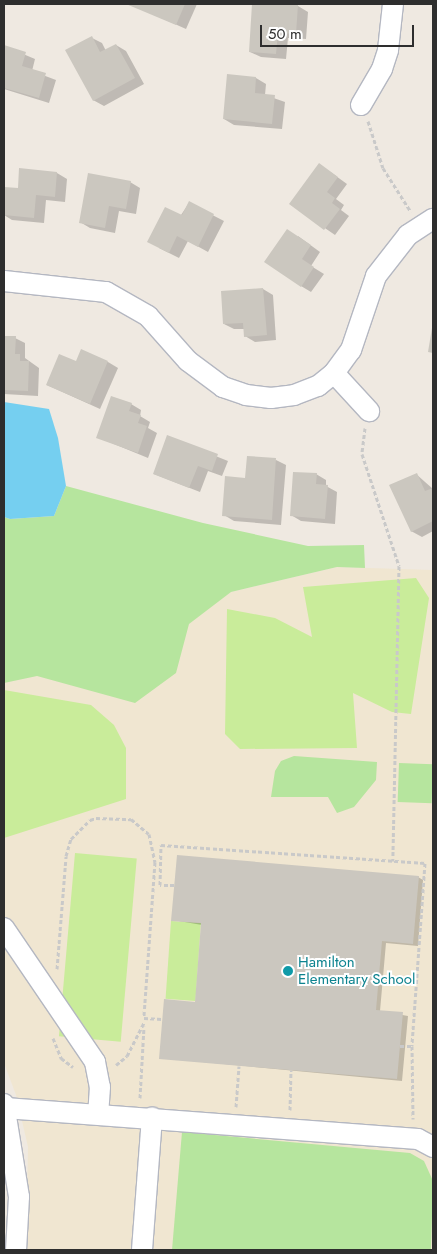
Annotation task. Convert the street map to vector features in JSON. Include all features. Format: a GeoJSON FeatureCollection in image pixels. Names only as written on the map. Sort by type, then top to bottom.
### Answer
{"type":"FeatureCollection","features":[{"type":"Feature","properties":{"kind":"street"},"geometry":{"type":"LineString","coordinates":[[360,105],[382,69],[388,50],[393,4]]}},
{"type":"Feature","properties":{"kind":"street"},"geometry":{"type":"LineString","coordinates":[[4,281],[106,292],[122,298],[148,316],[206,376],[246,396],[271,398],[294,395],[318,386],[334,373],[351,350],[376,276],[408,235],[427,223]]}},
{"type":"Feature","properties":{"kind":"street"},"geometry":{"type":"LineString","coordinates":[[334,373],[369,411]]}},
{"type":"Feature","properties":{"kind":"street"},"geometry":{"type":"LineString","coordinates":[[4,928],[95,1062],[100,1087],[98,1114]]}},
{"type":"Feature","properties":{"kind":"street"},"geometry":{"type":"LineString","coordinates":[[16,1250],[19,1197],[4,1106],[418,1139],[433,1147]]}},
{"type":"Feature","properties":{"kind":"street"},"geometry":{"type":"LineString","coordinates":[[142,1250],[152,1117]]}},
{"type":"Feature","properties":{"kind":"path"},"geometry":{"type":"LineString","coordinates":[[360,105],[375,135],[383,168],[427,223]]}},
{"type":"Feature","properties":{"kind":"path"},"geometry":{"type":"LineString","coordinates":[[369,411],[362,454],[399,566],[394,861]]}},
{"type":"Feature","properties":{"kind":"path"},"geometry":{"type":"LineString","coordinates":[[55,1003],[66,856],[70,839],[90,820],[120,816],[131,819],[149,834],[155,862],[140,1098]]}},
{"type":"Feature","properties":{"kind":"path"},"geometry":{"type":"LineString","coordinates":[[174,885],[160,885],[161,845],[425,863],[412,1046],[413,1122]]}},
{"type":"Feature","properties":{"kind":"path"},"geometry":{"type":"LineString","coordinates":[[416,909],[422,909]]}},
{"type":"Feature","properties":{"kind":"path"},"geometry":{"type":"LineString","coordinates":[[144,1018],[162,1019]]}},
{"type":"Feature","properties":{"kind":"path"},"geometry":{"type":"LineString","coordinates":[[52,1034],[61,1058],[80,1070],[97,1072],[110,1070],[127,1056],[144,1022]]}},
{"type":"Feature","properties":{"kind":"path"},"geometry":{"type":"LineString","coordinates":[[400,1046],[412,1046]]}},
{"type":"Feature","properties":{"kind":"path"},"geometry":{"type":"LineString","coordinates":[[236,1108],[239,1066]]}},
{"type":"Feature","properties":{"kind":"path"},"geometry":{"type":"LineString","coordinates":[[290,1111],[291,1070]]}},
{"type":"Feature","properties":{"kind":"shaded area"},"geometry":{"type":"Polygon","coordinates":[[[337,567],[433,570],[433,1250],[26,1250],[28,1147],[16,1095],[4,1063],[4,658],[231,592],[337,567]]]}},
{"type":"Feature","properties":{"kind":"green space"},"geometry":{"type":"Polygon","coordinates":[[[66,486],[203,523],[308,546],[364,545],[365,568],[337,567],[231,592],[189,624],[176,673],[135,703],[37,676],[4,683],[4,517],[10,519],[54,516],[66,486]]]}},
{"type":"Feature","properties":{"kind":"green space"},"geometry":{"type":"Polygon","coordinates":[[[416,578],[429,598],[411,714],[392,712],[353,693],[357,748],[240,749],[225,734],[227,609],[275,618],[312,637],[303,587],[416,578]]]}},
{"type":"Feature","properties":{"kind":"green space"},"geometry":{"type":"Polygon","coordinates":[[[4,690],[91,705],[114,725],[126,748],[126,799],[4,838],[4,690]]]}},
{"type":"Feature","properties":{"kind":"green space"},"geometry":{"type":"Polygon","coordinates":[[[294,756],[377,762],[376,780],[354,807],[337,813],[328,797],[271,797],[275,771],[281,761],[294,756]]]}},
{"type":"Feature","properties":{"kind":"green space"},"geometry":{"type":"Polygon","coordinates":[[[399,763],[433,764],[432,803],[398,802],[399,763]]]}},
{"type":"Feature","properties":{"kind":"green space"},"geometry":{"type":"Polygon","coordinates":[[[75,853],[137,858],[121,1042],[59,1036],[75,853]]]}},
{"type":"Feature","properties":{"kind":"green space"},"geometry":{"type":"Polygon","coordinates":[[[171,921],[201,923],[195,1001],[166,999],[171,921]]]}},
{"type":"Feature","properties":{"kind":"green space"},"geometry":{"type":"Polygon","coordinates":[[[182,1132],[410,1153],[424,1161],[433,1181],[431,1250],[172,1250],[182,1132]]]}},
{"type":"Feature","properties":{"kind":"water"},"geometry":{"type":"Polygon","coordinates":[[[4,402],[49,409],[58,438],[66,486],[54,516],[10,519],[4,517],[4,402]]]}},
{"type":"Feature","properties":{"kind":"building"},"geometry":{"type":"Polygon","coordinates":[[[126,4],[185,4],[176,25],[126,4]]]}},
{"type":"Feature","properties":{"kind":"building"},"geometry":{"type":"Polygon","coordinates":[[[252,4],[298,5],[296,34],[278,33],[276,54],[249,52],[252,4]]]}},
{"type":"Feature","properties":{"kind":"building"},"geometry":{"type":"Polygon","coordinates":[[[92,36],[100,52],[116,44],[135,78],[93,101],[65,50],[92,36]]]}},
{"type":"Feature","properties":{"kind":"building"},"geometry":{"type":"Polygon","coordinates":[[[4,45],[26,52],[22,66],[46,73],[39,98],[4,88],[4,45]]]}},
{"type":"Feature","properties":{"kind":"building"},"geometry":{"type":"Polygon","coordinates":[[[227,74],[256,77],[255,93],[275,95],[272,124],[223,119],[227,74]]]}},
{"type":"Feature","properties":{"kind":"building"},"geometry":{"type":"Polygon","coordinates":[[[319,163],[338,177],[327,192],[335,198],[332,203],[340,209],[324,230],[289,204],[319,163]]]}},
{"type":"Feature","properties":{"kind":"building"},"geometry":{"type":"Polygon","coordinates":[[[19,168],[57,172],[55,197],[36,195],[34,218],[4,215],[4,187],[18,188],[19,168]]]}},
{"type":"Feature","properties":{"kind":"building"},"geometry":{"type":"Polygon","coordinates":[[[88,173],[131,181],[126,209],[109,206],[105,228],[79,223],[88,173]]]}},
{"type":"Feature","properties":{"kind":"building"},"geometry":{"type":"Polygon","coordinates":[[[189,201],[214,214],[198,247],[177,236],[169,253],[147,242],[165,207],[182,215],[189,201]]]}},
{"type":"Feature","properties":{"kind":"building"},"geometry":{"type":"Polygon","coordinates":[[[287,229],[311,245],[302,259],[314,267],[301,287],[264,262],[287,229]]]}},
{"type":"Feature","properties":{"kind":"building"},"geometry":{"type":"Polygon","coordinates":[[[263,288],[267,335],[244,337],[243,323],[223,324],[221,291],[263,288]]]}},
{"type":"Feature","properties":{"kind":"building"},"geometry":{"type":"Polygon","coordinates":[[[433,328],[433,353],[428,352],[433,328]]]}},
{"type":"Feature","properties":{"kind":"building"},"geometry":{"type":"Polygon","coordinates":[[[4,336],[16,336],[15,354],[20,354],[20,361],[29,361],[28,391],[4,390],[4,336]]]}},
{"type":"Feature","properties":{"kind":"building"},"geometry":{"type":"Polygon","coordinates":[[[81,349],[108,361],[90,404],[46,385],[59,354],[76,361],[81,349]]]}},
{"type":"Feature","properties":{"kind":"building"},"geometry":{"type":"Polygon","coordinates":[[[111,396],[132,403],[129,411],[141,415],[138,423],[147,426],[138,453],[96,438],[111,396]]]}},
{"type":"Feature","properties":{"kind":"building"},"geometry":{"type":"Polygon","coordinates":[[[167,435],[218,454],[212,471],[198,466],[189,488],[153,474],[167,435]]]}},
{"type":"Feature","properties":{"kind":"building"},"geometry":{"type":"Polygon","coordinates":[[[247,456],[276,458],[272,520],[222,516],[225,476],[245,478],[247,456]]]}},
{"type":"Feature","properties":{"kind":"building"},"geometry":{"type":"Polygon","coordinates":[[[293,472],[317,473],[316,484],[328,485],[325,519],[290,516],[293,472]]]}},
{"type":"Feature","properties":{"kind":"building"},"geometry":{"type":"Polygon","coordinates":[[[417,473],[425,491],[433,488],[433,521],[411,532],[389,485],[417,473]]]}},
{"type":"Feature","properties":{"kind":"building","name":"Hamilton Elementary School"},"geometry":{"type":"Polygon","coordinates":[[[177,855],[419,876],[413,944],[382,941],[376,1010],[403,1012],[397,1079],[159,1059],[164,999],[195,1002],[201,923],[171,921],[177,855]]]}},
{"type":"Feature","properties":{"kind":"place","name":"Hamilton Elementary School"},"geometry":{"type":"Point","coordinates":[288,971]}}]}
